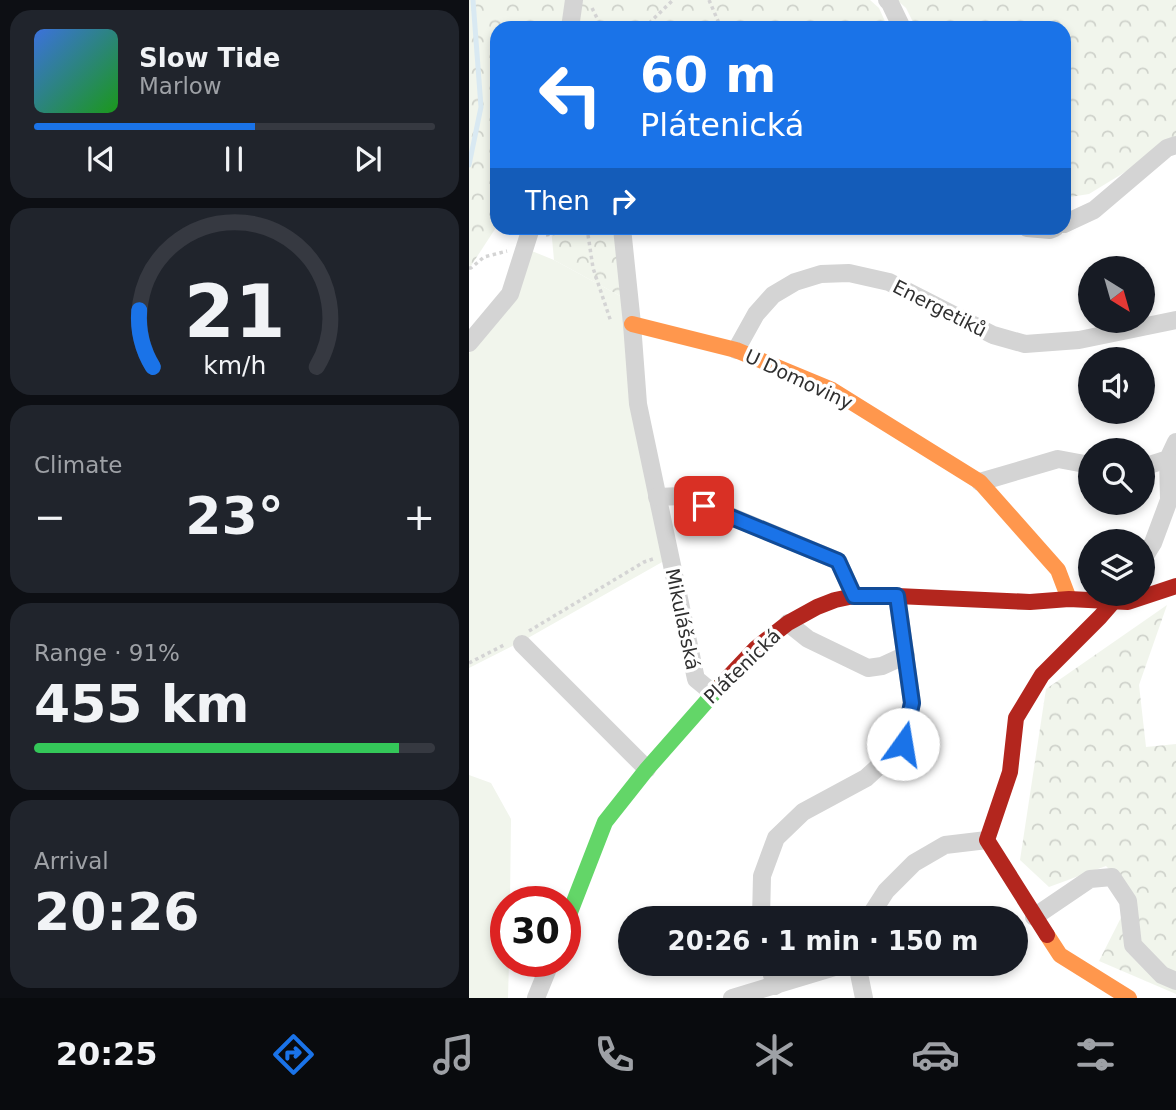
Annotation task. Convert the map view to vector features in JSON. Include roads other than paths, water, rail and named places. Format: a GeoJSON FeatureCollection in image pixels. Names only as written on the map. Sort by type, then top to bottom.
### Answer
{"type":"FeatureCollection","features":[{"type":"Feature","properties":{"kind":"street"},"geometry":{"type":"LineString","coordinates":[[571,21],[574,0]]}},
{"type":"Feature","properties":{"kind":"street"},"geometry":{"type":"LineString","coordinates":[[887,0],[899,21]]}},
{"type":"Feature","properties":{"kind":"street"},"geometry":{"type":"LineString","coordinates":[[1071,221],[1094,210],[1167,148],[1176,145]]}},
{"type":"Feature","properties":{"kind":"street"},"geometry":{"type":"LineString","coordinates":[[469,343],[510,294],[528,235]]}},
{"type":"Feature","properties":{"kind":"street"},"geometry":{"type":"LineString","coordinates":[[623,235],[632,324]]}},
{"type":"Feature","properties":{"kind":"street","name":"Energetiků"},"geometry":{"type":"LineString","coordinates":[[736,350],[756,314],[773,295],[795,282],[821,274],[849,274],[888,282],[993,335],[1025,344],[1079,341],[1176,320]]}},
{"type":"Feature","properties":{"kind":"street","name":"U Domoviny"},"geometry":{"type":"LineString","coordinates":[[632,324],[736,350],[832,390],[980,482],[1058,570],[1069,599]]}},
{"type":"Feature","properties":{"kind":"street","name":"Mikulášská"},"geometry":{"type":"LineString","coordinates":[[632,324],[638,404],[696,679],[713,693]]}},
{"type":"Feature","properties":{"kind":"street"},"geometry":{"type":"LineString","coordinates":[[1155,538],[1169,500],[1168,459],[1176,442]]}},
{"type":"Feature","properties":{"kind":"street"},"geometry":{"type":"LineString","coordinates":[[980,482],[1058,459],[1078,463]]}},
{"type":"Feature","properties":{"kind":"street"},"geometry":{"type":"LineString","coordinates":[[1155,463],[1168,459]]}},
{"type":"Feature","properties":{"kind":"street"},"geometry":{"type":"LineString","coordinates":[[657,497],[682,496],[838,561],[854,596]]}},
{"type":"Feature","properties":{"kind":"street"},"geometry":{"type":"LineString","coordinates":[[1155,590],[1176,586]]}},
{"type":"Feature","properties":{"kind":"street","name":"Plátenická"},"geometry":{"type":"LineString","coordinates":[[580,886],[605,822],[713,693],[756,648],[788,622],[817,607],[854,596],[1030,602],[1078,600]]}},
{"type":"Feature","properties":{"kind":"street"},"geometry":{"type":"LineString","coordinates":[[761,906],[762,876],[776,838],[803,812],[866,779],[903,744],[912,703],[897,596]]}},
{"type":"Feature","properties":{"kind":"street"},"geometry":{"type":"LineString","coordinates":[[987,840],[1010,772],[1016,718],[1042,676],[1113,606]]}},
{"type":"Feature","properties":{"kind":"street"},"geometry":{"type":"LineString","coordinates":[[788,622],[808,639],[869,668],[882,666],[907,655]]}},
{"type":"Feature","properties":{"kind":"street"},"geometry":{"type":"LineString","coordinates":[[519,640],[647,769]]}},
{"type":"Feature","properties":{"kind":"street"},"geometry":{"type":"LineString","coordinates":[[987,840],[1060,955],[1129,998]]}},
{"type":"Feature","properties":{"kind":"street"},"geometry":{"type":"LineString","coordinates":[[876,906],[886,891],[914,863],[945,845],[987,840]]}},
{"type":"Feature","properties":{"kind":"street"},"geometry":{"type":"LineString","coordinates":[[1034,916],[1090,879],[1112,877],[1128,901],[1133,945],[1162,975],[1176,981]]}},
{"type":"Feature","properties":{"kind":"street"},"geometry":{"type":"LineString","coordinates":[[772,976],[775,986]]}},
{"type":"Feature","properties":{"kind":"street"},"geometry":{"type":"LineString","coordinates":[[732,998],[807,976]]}},
{"type":"Feature","properties":{"kind":"street"},"geometry":{"type":"LineString","coordinates":[[859,976],[864,998]]}},
{"type":"Feature","properties":{"kind":"street"},"geometry":{"type":"LineString","coordinates":[[536,998],[545,977]]}},
{"type":"Feature","properties":{"kind":"waterway"},"geometry":{"type":"LineString","coordinates":[[469,165],[481,107],[473,0]]}}]}
